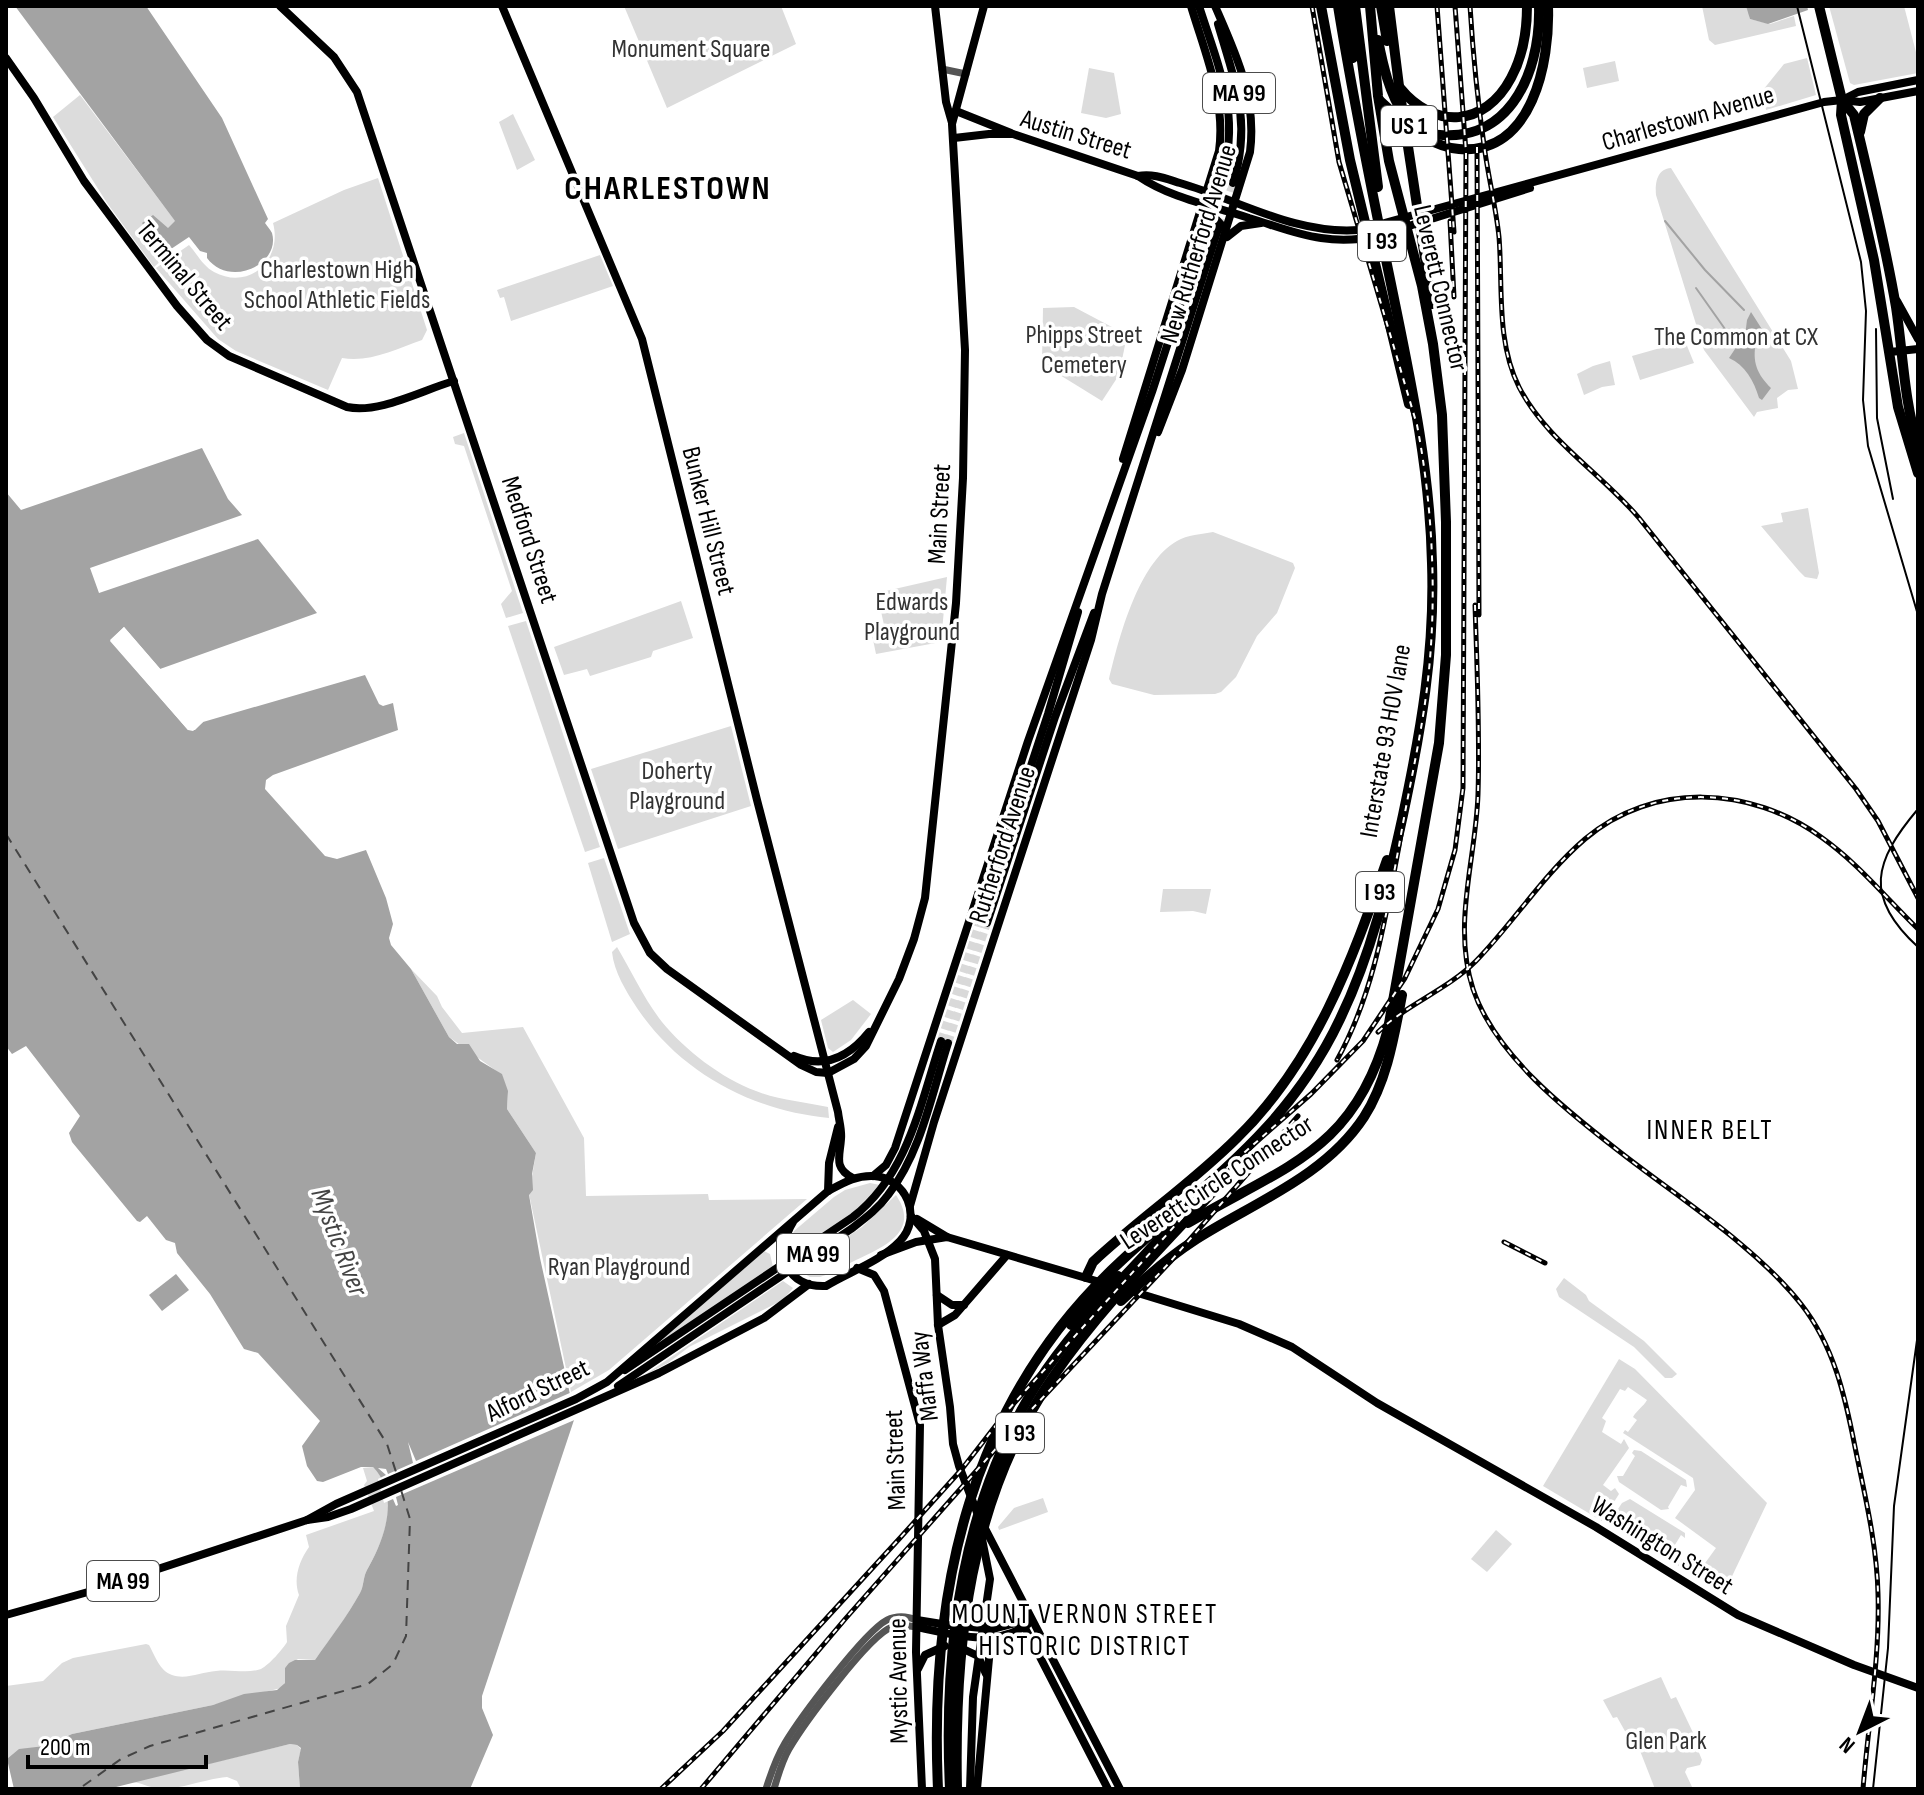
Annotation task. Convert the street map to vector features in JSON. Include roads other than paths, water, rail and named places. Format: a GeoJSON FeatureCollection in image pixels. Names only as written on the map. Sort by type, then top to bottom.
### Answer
{"type":"FeatureCollection","features":[{"type":"Feature","properties":{"kind":"highway"},"geometry":{"type":"LineString","coordinates":[[1321,6],[1350,160],[1426,476]]}},
{"type":"Feature","properties":{"kind":"highway","name":"I 93"},"geometry":{"type":"LineString","coordinates":[[959,1789],[955,1659],[969,1585],[994,1492],[1030,1414],[1054,1376],[1119,1294],[1273,1124],[1323,1056],[1343,1018],[1367,959],[1386,897],[1404,813],[1424,716],[1430,656],[1432,561],[1426,476],[1413,389],[1352,90],[1339,6]]}},
{"type":"Feature","properties":{"kind":"highway","name":"US 1"},"geometry":{"type":"LineString","coordinates":[[1339,6],[1363,75],[1382,105],[1398,120],[1415,129],[1446,135],[1485,127],[1500,117],[1518,97],[1535,55],[1539,6]]}},
{"type":"Feature","properties":{"kind":"highway","name":"Interstate 93 HOV lane"},"geometry":{"type":"LineString","coordinates":[[950,1789],[948,1721],[959,1595],[973,1531],[994,1468],[1028,1399],[1072,1335],[1268,1120],[1306,1070],[1328,1034],[1345,997],[1364,948],[1385,874],[1422,695],[1427,623],[1427,550],[1416,433],[1379,250],[1346,6]]}},
{"type":"Feature","properties":{"kind":"highway","name":"I 93"},"geometry":{"type":"LineString","coordinates":[[938,1789],[939,1667],[949,1580],[964,1516],[995,1435],[1050,1341],[1090,1292],[1137,1246],[1243,1154],[1310,1073],[1341,1017],[1361,969],[1384,897],[1404,813],[1426,716],[1431,667],[1435,581],[1432,518],[1423,432],[1380,202],[1355,6]]}},
{"type":"Feature","properties":{"kind":"highway","name":"US 1"},"geometry":{"type":"LineString","coordinates":[[1364,6],[1383,62],[1400,88],[1416,104],[1435,115],[1454,118],[1473,114],[1492,103],[1506,86],[1517,66],[1525,36],[1527,6]]}},
{"type":"Feature","properties":{"kind":"highway"},"geometry":{"type":"LineString","coordinates":[[1372,6],[1385,70],[1404,116],[1416,130],[1431,140],[1463,149],[1478,148],[1498,140],[1517,124],[1531,103],[1547,55],[1548,6]]}},
{"type":"Feature","properties":{"kind":"highway","name":"Leverett Connector"},"geometry":{"type":"LineString","coordinates":[[1372,6],[1378,96],[1389,161],[1436,344]]}},
{"type":"Feature","properties":{"kind":"highway"},"geometry":{"type":"LineString","coordinates":[[1381,6],[1393,61],[1416,104]]}},
{"type":"Feature","properties":{"kind":"highway","name":"Leverett Connector"},"geometry":{"type":"LineString","coordinates":[[1389,6],[1436,344],[1444,448],[1449,597]]}},
{"type":"Feature","properties":{"kind":"highway"},"geometry":{"type":"LineString","coordinates":[[1819,6],[1842,100],[1841,115],[1918,446]]}},
{"type":"Feature","properties":{"kind":"highway"},"geometry":{"type":"LineString","coordinates":[[1859,138],[1864,114],[1880,98]]}},
{"type":"Feature","properties":{"kind":"highway"},"geometry":{"type":"LineString","coordinates":[[1842,100],[1853,112],[1894,295],[1895,351]]}},
{"type":"Feature","properties":{"kind":"highway"},"geometry":{"type":"LineString","coordinates":[[1909,410],[1918,473]]}},
{"type":"Feature","properties":{"kind":"highway","name":"Leverett Circle Connector"},"geometry":{"type":"LineString","coordinates":[[1080,1342],[1173,1256],[1320,1163],[1351,1134],[1375,1096],[1395,1031],[1442,764],[1450,677],[1449,597]]}},
{"type":"Feature","properties":{"kind":"highway","name":"Leverett Circle Connector"},"geometry":{"type":"LineString","coordinates":[[1016,1396],[1075,1319],[1126,1269],[1183,1227],[1276,1175],[1318,1147],[1342,1124],[1363,1095],[1388,1029],[1430,803],[1443,700],[1449,597]]}},
{"type":"Feature","properties":{"kind":"highway"},"geometry":{"type":"LineString","coordinates":[[1089,1278],[1090,1267],[1097,1258],[1237,1138],[1292,1071],[1315,1035],[1345,974],[1404,813]]}},
{"type":"Feature","properties":{"kind":"highway","name":"I 93"},"geometry":{"type":"LineString","coordinates":[[1385,874],[1404,813]]}},
{"type":"Feature","properties":{"kind":"main road","name":"Medford Street"},"geometry":{"type":"LineString","coordinates":[[280,6],[334,57],[357,92],[634,923],[644,943],[675,976],[808,1069],[828,1073]]}},
{"type":"Feature","properties":{"kind":"main road","name":"Bunker Hill Street"},"geometry":{"type":"LineString","coordinates":[[502,6],[642,339],[824,1062]]}},
{"type":"Feature","properties":{"kind":"main road"},"geometry":{"type":"LineString","coordinates":[[935,6],[946,106],[952,124]]}},
{"type":"Feature","properties":{"kind":"main road","name":"Main Street"},"geometry":{"type":"LineString","coordinates":[[828,1073],[861,1053],[906,962],[925,898],[961,532],[965,350],[952,124],[984,6]]}},
{"type":"Feature","properties":{"kind":"main road","name":"New Rutherford Avenue"},"geometry":{"type":"LineString","coordinates":[[1115,495],[1145,381],[1216,166],[1221,140],[1220,109],[1191,6]]}},
{"type":"Feature","properties":{"kind":"main road","name":"New Rutherford Avenue"},"geometry":{"type":"LineString","coordinates":[[1199,6],[1230,111],[1229,149],[1221,179]]}},
{"type":"Feature","properties":{"kind":"main road","name":"New Rutherford Avenue"},"geometry":{"type":"LineString","coordinates":[[1133,496],[1182,370],[1243,180],[1252,139],[1249,96],[1237,56],[1214,6]]}},
{"type":"Feature","properties":{"kind":"main road","name":"New Rutherford Avenue"},"geometry":{"type":"LineString","coordinates":[[1214,6],[1241,108],[1241,151],[1233,183]]}},
{"type":"Feature","properties":{"kind":"main road","name":"Terminal Street"},"geometry":{"type":"LineString","coordinates":[[6,58],[114,223],[177,306],[218,349],[267,373],[361,410],[454,381]]}},
{"type":"Feature","properties":{"kind":"main road"},"geometry":{"type":"LineString","coordinates":[[1842,100],[1858,92],[1917,80]]}},
{"type":"Feature","properties":{"kind":"main road"},"geometry":{"type":"LineString","coordinates":[[1842,100],[1860,102],[1918,91]]}},
{"type":"Feature","properties":{"kind":"main road","name":"Charlestown Avenue"},"geometry":{"type":"LineString","coordinates":[[1492,197],[1758,119],[1842,100]]}},
{"type":"Feature","properties":{"kind":"main road"},"geometry":{"type":"LineString","coordinates":[[956,111],[1015,135]]}},
{"type":"Feature","properties":{"kind":"main road","name":"Austin Street"},"geometry":{"type":"LineString","coordinates":[[954,138],[1015,135],[1138,176],[1153,185],[1204,203],[1259,211],[1330,239],[1363,239],[1492,197]]}},
{"type":"Feature","properties":{"kind":"main road"},"geometry":{"type":"LineString","coordinates":[[1216,166],[1216,177],[1224,186],[1235,186],[1243,180],[1246,197],[1259,211]]}},
{"type":"Feature","properties":{"kind":"main road","name":"Austin Street"},"geometry":{"type":"LineString","coordinates":[[1138,176],[1155,176],[1207,192],[1271,224],[1300,229]]}},
{"type":"Feature","properties":{"kind":"main road"},"geometry":{"type":"LineString","coordinates":[[1196,226],[1204,219],[1215,218],[1222,223],[1226,234]]}},
{"type":"Feature","properties":{"kind":"main road","name":"New Rutherford Avenue"},"geometry":{"type":"LineString","coordinates":[[1115,495],[1207,222]]}},
{"type":"Feature","properties":{"kind":"main road"},"geometry":{"type":"LineString","coordinates":[[1223,245],[1238,227],[1271,224]]}},
{"type":"Feature","properties":{"kind":"main road","name":"New Rutherford Avenue"},"geometry":{"type":"LineString","coordinates":[[1133,496],[1219,226]]}},
{"type":"Feature","properties":{"kind":"main road"},"geometry":{"type":"LineString","coordinates":[[1894,295],[1918,339]]}},
{"type":"Feature","properties":{"kind":"main road"},"geometry":{"type":"LineString","coordinates":[[1895,351],[1918,349]]}},
{"type":"Feature","properties":{"kind":"main road","name":"Rutherford Avenue"},"geometry":{"type":"LineString","coordinates":[[877,1176],[891,1156],[914,1097],[1033,727],[1115,495]]}},
{"type":"Feature","properties":{"kind":"main road","name":"Rutherford Avenue"},"geometry":{"type":"LineString","coordinates":[[911,1211],[914,1187],[938,1100],[1091,640],[1133,496]]}},
{"type":"Feature","properties":{"kind":"main road"},"geometry":{"type":"LineString","coordinates":[[1083,588],[1061,673],[984,922],[1055,717],[1102,594]]}},
{"type":"Feature","properties":{"kind":"main road","name":"Main Street"},"geometry":{"type":"LineString","coordinates":[[824,1062],[850,1051],[880,1018]]}},
{"type":"Feature","properties":{"kind":"main road","name":"MA 99"},"geometry":{"type":"LineString","coordinates":[[597,1400],[851,1229],[887,1197],[906,1166],[944,1042],[899,1163],[880,1193],[853,1217],[607,1382]]}},
{"type":"Feature","properties":{"kind":"main road","name":"Medford Street"},"geometry":{"type":"LineString","coordinates":[[782,1051],[806,1061],[824,1062]]}},
{"type":"Feature","properties":{"kind":"main road"},"geometry":{"type":"LineString","coordinates":[[824,1062],[840,1122],[842,1140],[838,1161],[842,1171],[853,1178]]}},
{"type":"Feature","properties":{"kind":"main road"},"geometry":{"type":"LineString","coordinates":[[914,1097],[926,1102],[938,1100]]}},
{"type":"Feature","properties":{"kind":"main road"},"geometry":{"type":"LineString","coordinates":[[828,1191],[829,1163],[840,1122]]}},
{"type":"Feature","properties":{"kind":"main road"},"geometry":{"type":"LineString","coordinates":[[877,1176],[893,1182],[904,1193],[911,1211],[947,1237]]}},
{"type":"Feature","properties":{"kind":"main road","name":"Alford Street"},"geometry":{"type":"LineString","coordinates":[[307,1520],[336,1504],[576,1399],[607,1382],[828,1191],[853,1178],[877,1176]]}},
{"type":"Feature","properties":{"kind":"main road","name":"Alford Street"},"geometry":{"type":"LineString","coordinates":[[6,1615],[88,1592],[307,1520],[351,1509],[579,1409],[659,1373],[764,1318],[809,1284],[826,1286],[881,1255],[901,1240],[911,1211]]}},
{"type":"Feature","properties":{"kind":"main road","name":"Maffa Way"},"geometry":{"type":"LineString","coordinates":[[911,1211],[929,1240],[937,1270],[938,1325],[954,1451],[972,1503],[1029,1621]]}},
{"type":"Feature","properties":{"kind":"main road"},"geometry":{"type":"LineString","coordinates":[[793,1222],[786,1234],[783,1253],[787,1267],[797,1278],[809,1284]]}},
{"type":"Feature","properties":{"kind":"main road"},"geometry":{"type":"LineString","coordinates":[[881,1255],[916,1242],[947,1237]]}},
{"type":"Feature","properties":{"kind":"main road","name":"Washington Street"},"geometry":{"type":"LineString","coordinates":[[947,1237],[1239,1324],[1292,1347],[1397,1414],[1596,1527],[1743,1618],[1849,1664],[1918,1688]]}},
{"type":"Feature","properties":{"kind":"main road"},"geometry":{"type":"LineString","coordinates":[[938,1325],[955,1315],[1007,1255]]}},
{"type":"Feature","properties":{"kind":"main road","name":"Main Street"},"geometry":{"type":"LineString","coordinates":[[857,1268],[874,1275],[884,1291],[917,1408],[920,1425],[918,1572]]}},
{"type":"Feature","properties":{"kind":"main road"},"geometry":{"type":"LineString","coordinates":[[937,1295],[952,1305],[964,1305]]}},
{"type":"Feature","properties":{"kind":"main road"},"geometry":{"type":"LineString","coordinates":[[970,1789],[970,1736],[989,1569],[972,1503]]}},
{"type":"Feature","properties":{"kind":"main road","name":"Mystic Avenue"},"geometry":{"type":"LineString","coordinates":[[918,1572],[916,1676],[922,1789]]}},
{"type":"Feature","properties":{"kind":"main road"},"geometry":{"type":"LineString","coordinates":[[917,1624],[970,1636],[1029,1621]]}},
{"type":"Feature","properties":{"kind":"main road"},"geometry":{"type":"LineString","coordinates":[[1029,1621],[1108,1789]]}},
{"type":"Feature","properties":{"kind":"main road"},"geometry":{"type":"LineString","coordinates":[[1029,1621],[1120,1789]]}},
{"type":"Feature","properties":{"kind":"main road"},"geometry":{"type":"LineString","coordinates":[[977,1789],[990,1633]]}},
{"type":"Feature","properties":{"kind":"main road"},"geometry":{"type":"LineString","coordinates":[[916,1676],[925,1655],[936,1648],[949,1646],[975,1652],[988,1679]]}},
{"type":"Feature","properties":{"kind":"street"},"geometry":{"type":"LineString","coordinates":[[942,69],[966,74]]}},
{"type":"Feature","properties":{"kind":"street"},"geometry":{"type":"LineString","coordinates":[[766,1789],[789,1737],[865,1639],[889,1619],[908,1616],[917,1624]]}},
{"type":"Feature","properties":{"kind":"street"},"geometry":{"type":"LineString","coordinates":[[774,1789],[782,1763],[795,1739],[866,1649],[893,1626],[917,1624]]}},
{"type":"Feature","properties":{"kind":"water"},"geometry":{"type":"Polygon","coordinates":[[[15,6],[146,6],[222,118],[268,219],[265,223],[272,233],[273,244],[269,255],[261,263],[240,272],[216,267],[207,258],[207,253],[200,251],[189,237],[165,253],[161,252],[142,223],[153,215],[168,228],[175,221],[15,6]]]}},
{"type":"Feature","properties":{"kind":"water"},"geometry":{"type":"Polygon","coordinates":[[[1746,6],[1807,6],[1808,10],[1768,24],[1750,19],[1746,6]]]}},
{"type":"Feature","properties":{"kind":"water"},"geometry":{"type":"Polygon","coordinates":[[[1751,312],[1765,334],[1756,342],[1755,349],[1757,367],[1771,388],[1762,400],[1744,369],[1729,358],[1737,346],[1744,344],[1751,312]]]}},
{"type":"Feature","properties":{"kind":"water","name":"Mystic River"},"geometry":{"type":"Polygon","coordinates":[[[202,448],[228,499],[242,515],[90,568],[99,593],[258,539],[317,613],[160,669],[124,627],[110,641],[188,730],[195,730],[203,722],[365,675],[379,704],[393,703],[398,730],[273,775],[266,780],[265,789],[325,856],[337,859],[366,850],[393,924],[389,938],[391,945],[411,969],[449,1037],[457,1044],[469,1044],[480,1061],[502,1074],[508,1091],[507,1109],[536,1153],[533,1190],[529,1195],[575,1417],[482,1696],[482,1708],[493,1735],[470,1789],[300,1789],[298,1762],[301,1748],[290,1744],[108,1789],[14,1789],[7,1759],[19,1749],[45,1746],[72,1734],[213,1705],[244,1694],[277,1690],[285,1683],[285,1668],[289,1663],[315,1660],[350,1610],[361,1590],[387,1518],[386,1491],[373,1467],[361,1467],[323,1482],[317,1481],[307,1466],[302,1446],[320,1421],[258,1353],[244,1349],[210,1294],[177,1253],[175,1243],[166,1240],[147,1216],[137,1221],[72,1142],[69,1133],[80,1116],[26,1046],[12,1054],[6,1046],[6,492],[21,510],[202,448]]]}},
{"type":"Feature","properties":{"kind":"water"},"geometry":{"type":"Polygon","coordinates":[[[176,1274],[189,1290],[162,1311],[149,1295],[176,1274]]]}},
{"type":"Feature","properties":{"kind":"waterway"},"geometry":{"type":"LineString","coordinates":[[1665,221],[1705,270],[1744,310]]}},
{"type":"Feature","properties":{"kind":"waterway"},"geometry":{"type":"LineString","coordinates":[[1696,288],[1737,346]]}},
{"type":"Feature","properties":{"kind":"tunnel"},"geometry":{"type":"LineString","coordinates":[[1207,222],[1221,179]]}},
{"type":"Feature","properties":{"kind":"tunnel"},"geometry":{"type":"LineString","coordinates":[[1219,226],[1233,183]]}},
{"type":"Feature","properties":{"kind":"tunnel"},"geometry":{"type":"LineString","coordinates":[[941,1041],[980,921]]}},
{"type":"Feature","properties":{"kind":"tunnel"},"geometry":{"type":"LineString","coordinates":[[948,1043],[987,923]]}},
{"type":"Feature","properties":{"kind":"tram line"},"geometry":{"type":"LineString","coordinates":[[1797,6],[1861,262],[1866,311],[1863,400],[1868,446],[1918,615]]}},
{"type":"Feature","properties":{"kind":"tram line"},"geometry":{"type":"LineString","coordinates":[[1876,329],[1877,418],[1893,499]]}},
{"type":"Feature","properties":{"kind":"tram line"},"geometry":{"type":"LineString","coordinates":[[1918,809],[1892,845],[1881,879],[1882,895],[1889,912],[1918,947]]}},
{"type":"Feature","properties":{"kind":"tram line"},"geometry":{"type":"LineString","coordinates":[[1873,1789],[1888,1648],[1894,1506],[1918,1333]]}},
{"type":"Feature","properties":{"kind":"railway"},"geometry":{"type":"LineString","coordinates":[[1312,6],[1339,162],[1417,425],[1427,493],[1433,599],[1425,703],[1389,901],[1369,982],[1350,1035],[1337,1060]]}},
{"type":"Feature","properties":{"kind":"railway"},"geometry":{"type":"LineString","coordinates":[[1437,6],[1454,232]]}},
{"type":"Feature","properties":{"kind":"railway"},"geometry":{"type":"LineString","coordinates":[[661,1789],[723,1731],[900,1538],[962,1469],[1007,1411],[1229,1166],[1311,1094],[1363,1041],[1405,978],[1438,909],[1455,850],[1463,788],[1466,152],[1455,6]]}},
{"type":"Feature","properties":{"kind":"railway"},"geometry":{"type":"LineString","coordinates":[[1470,6],[1480,116],[1499,237],[1504,332],[1519,387],[1544,424],[1639,518],[1856,789],[1878,821],[1918,898]]}},
{"type":"Feature","properties":{"kind":"railway"},"geometry":{"type":"LineString","coordinates":[[1477,147],[1479,615]]}},
{"type":"Feature","properties":{"kind":"railway"},"geometry":{"type":"LineString","coordinates":[[1450,221],[1454,297]]}},
{"type":"Feature","properties":{"kind":"railway"},"geometry":{"type":"LineString","coordinates":[[1475,605],[1478,794],[1465,916],[1467,965],[1473,989],[1498,1037],[1535,1080],[1599,1136],[1762,1262],[1801,1304],[1822,1337],[1837,1372],[1847,1409],[1870,1520],[1877,1576],[1877,1643],[1863,1789]]}},
{"type":"Feature","properties":{"kind":"railway"},"geometry":{"type":"LineString","coordinates":[[1378,1032],[1476,961],[1585,839],[1612,820],[1641,807],[1671,799],[1702,797],[1733,800],[1794,820],[1847,858],[1918,929]]}},
{"type":"Feature","properties":{"kind":"railway"},"geometry":{"type":"LineString","coordinates":[[701,1789],[846,1618],[1016,1426],[1170,1262],[1298,1116]]}},
{"type":"Feature","properties":{"kind":"railway"},"geometry":{"type":"LineString","coordinates":[[1504,1242],[1545,1263]]}},
{"type":"Feature","properties":{"kind":"district","name":"CHARLESTOWN"},"geometry":{"type":"Point","coordinates":[668,188]}},
{"type":"Feature","properties":{"kind":"district","name":"INNER BELT"},"geometry":{"type":"Point","coordinates":[1710,1130]}},
{"type":"Feature","properties":{"kind":"district","name":"MOUNT VERNON STREET HISTORIC DISTRICT"},"geometry":{"type":"Point","coordinates":[1085,1630]}},
{"type":"Feature","properties":{"kind":"park label","name":"Monument Square"},"geometry":{"type":"Point","coordinates":[691,49]}},
{"type":"Feature","properties":{"kind":"park label","name":"Charlestown High School Athletic Fields"},"geometry":{"type":"Point","coordinates":[337,285]}},
{"type":"Feature","properties":{"kind":"park label","name":"The Common at CX"},"geometry":{"type":"Point","coordinates":[1736,337]}},
{"type":"Feature","properties":{"kind":"park label","name":"Phipps Street Cemetery"},"geometry":{"type":"Point","coordinates":[1084,350]}},
{"type":"Feature","properties":{"kind":"park label","name":"Edwards Playground"},"geometry":{"type":"Point","coordinates":[912,617]}},
{"type":"Feature","properties":{"kind":"park label","name":"Doherty Playground"},"geometry":{"type":"Point","coordinates":[677,786]}},
{"type":"Feature","properties":{"kind":"park label","name":"Ryan Playground"},"geometry":{"type":"Point","coordinates":[619,1267]}},
{"type":"Feature","properties":{"kind":"park label","name":"Glen Park"},"geometry":{"type":"Point","coordinates":[1666,1741]}}]}
